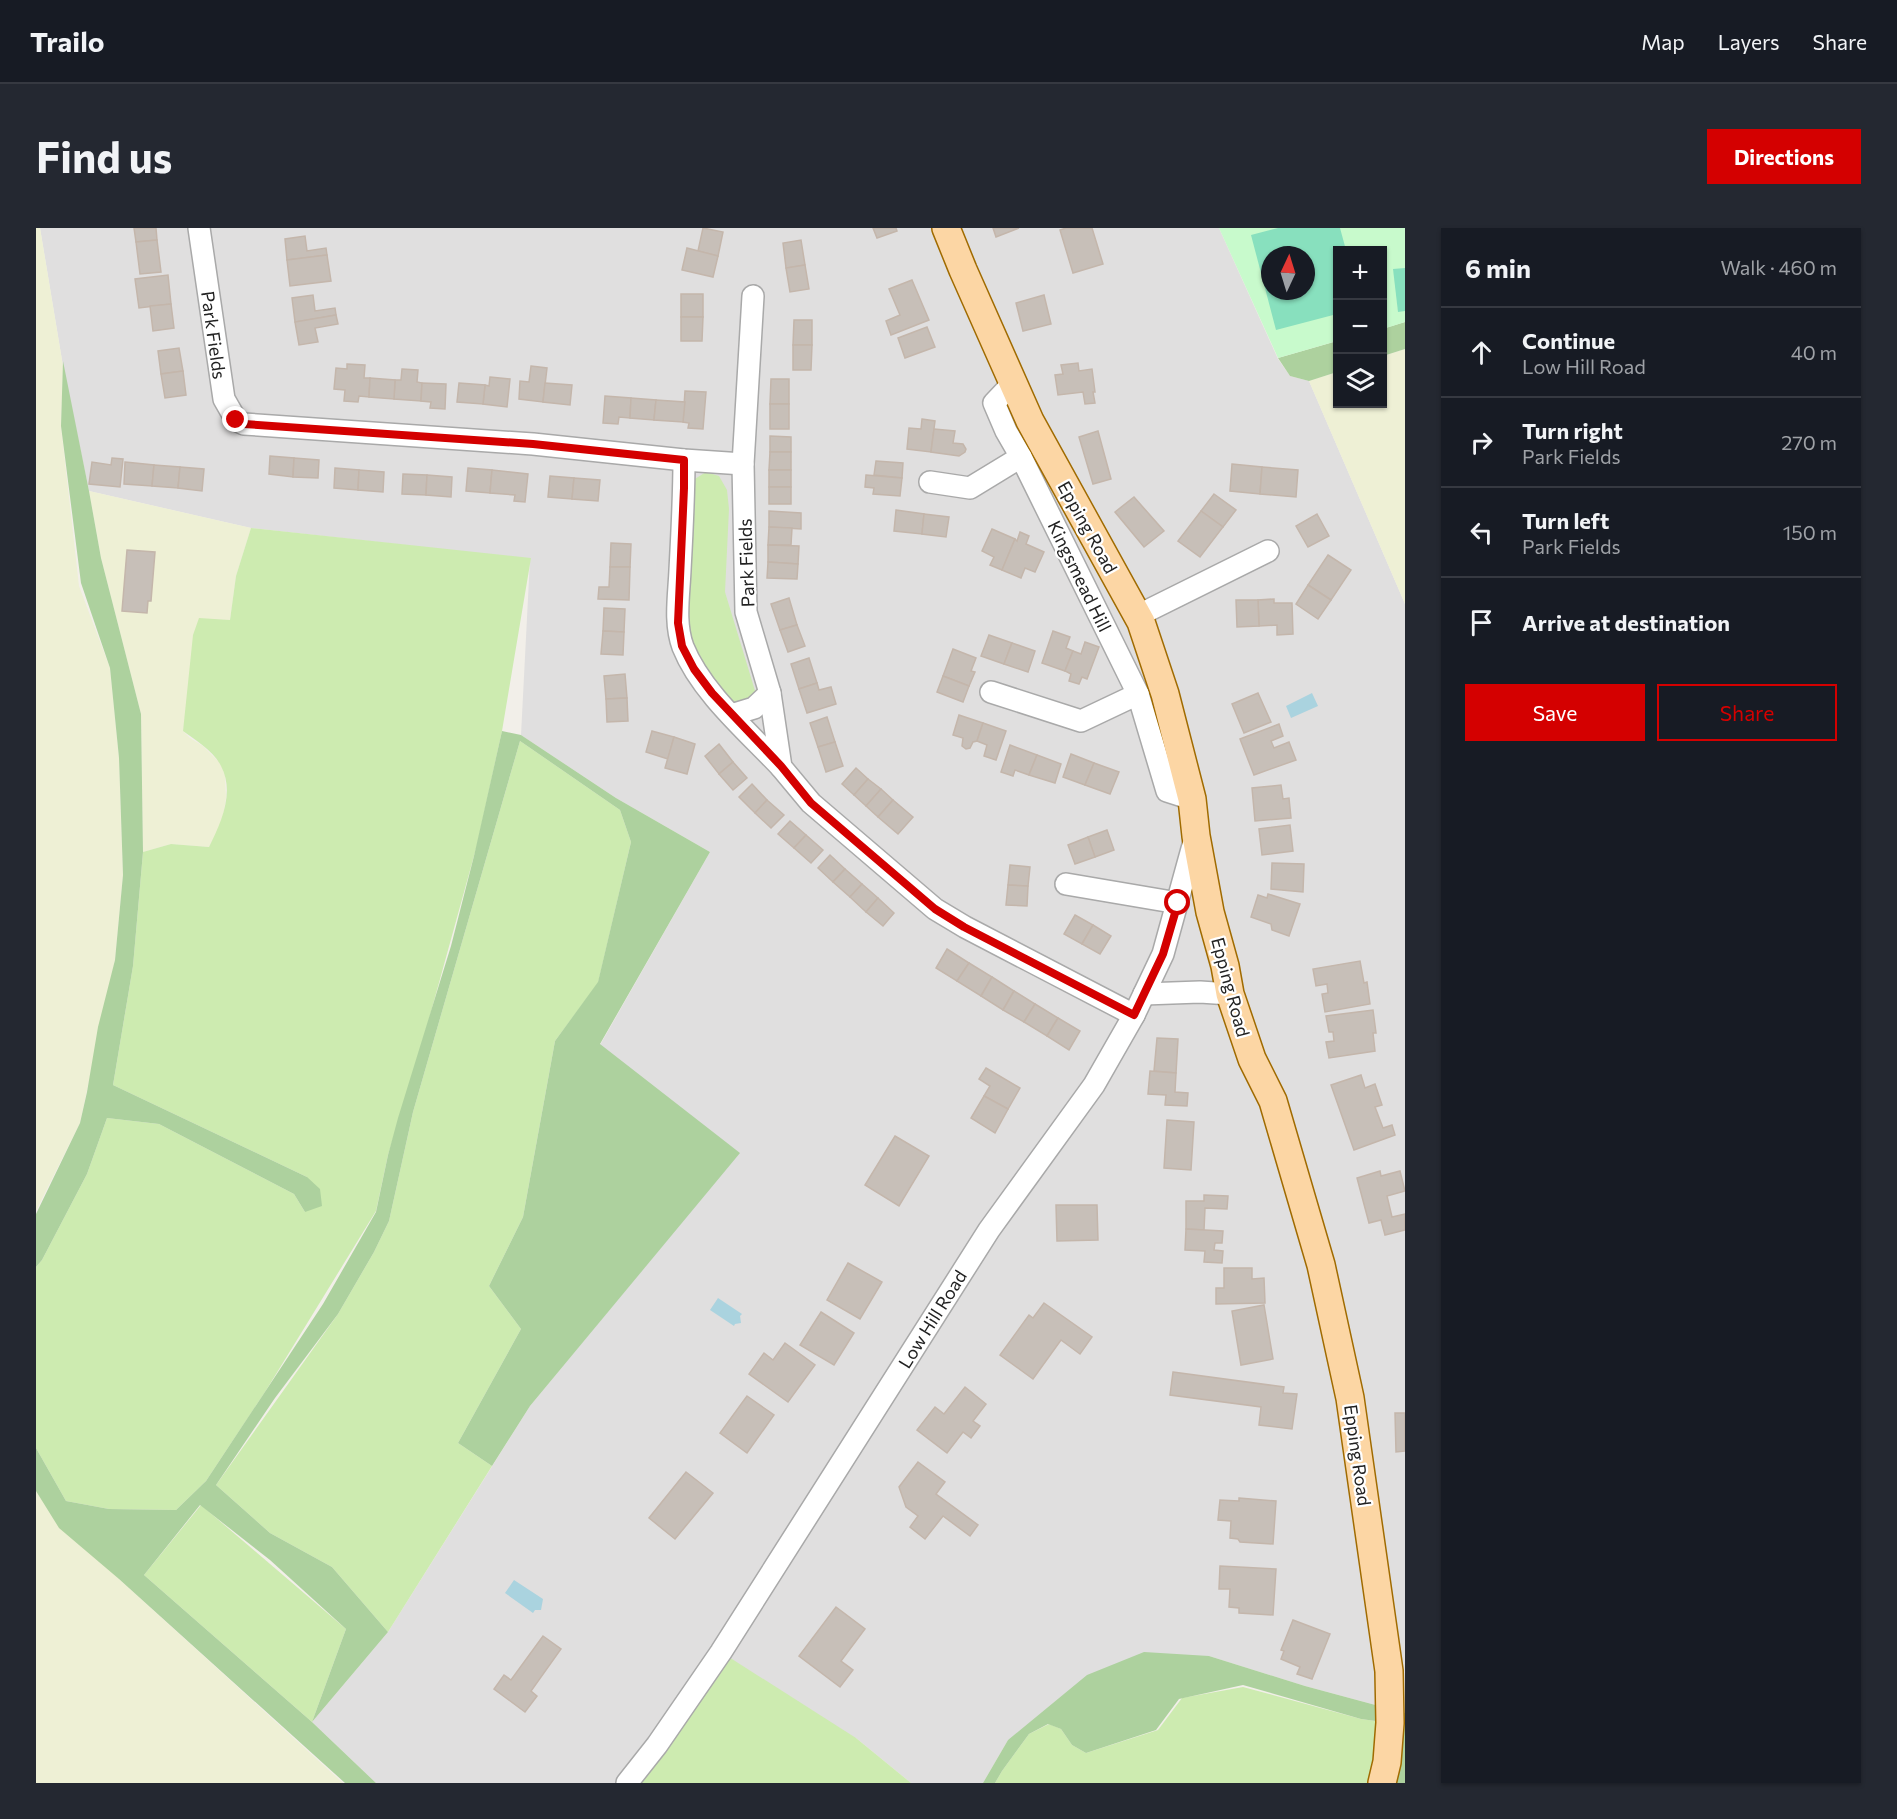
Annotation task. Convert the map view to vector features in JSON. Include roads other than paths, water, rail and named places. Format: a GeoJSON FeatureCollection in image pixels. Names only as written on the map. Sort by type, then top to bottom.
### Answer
{"type":"FeatureCollection","features":[{"type":"Feature","properties":{"kind":"main road","name":"Epping Road"},"geometry":{"type":"LineString","coordinates":[[946,228],[1030,421],[1137,616],[1165,694],[1192,799],[1196,836],[1210,912],[1230,994],[1252,1059],[1273,1101],[1321,1265],[1350,1398],[1389,1671],[1390,1723],[1387,1762],[1382,1783]]}},
{"type":"Feature","properties":{"kind":"street","name":"Park Fields"},"geometry":{"type":"LineString","coordinates":[[199,228],[224,399],[236,420],[244,424],[545,444],[684,460],[743,464]]}},
{"type":"Feature","properties":{"kind":"street","name":"Park Fields"},"geometry":{"type":"LineString","coordinates":[[753,296],[743,464],[746,612],[770,693],[781,766]]}},
{"type":"Feature","properties":{"kind":"street","name":"Kingsmead Hill"},"geometry":{"type":"LineString","coordinates":[[1013,383],[994,403],[1006,431],[1138,694],[1167,791],[1192,799]]}},
{"type":"Feature","properties":{"kind":"street"},"geometry":{"type":"LineString","coordinates":[[930,482],[970,488],[1021,457]]}},
{"type":"Feature","properties":{"kind":"street"},"geometry":{"type":"LineString","coordinates":[[684,460],[678,623],[682,646],[694,669],[731,715],[781,766],[811,803],[935,909],[964,927],[1134,1015]]}},
{"type":"Feature","properties":{"kind":"street"},"geometry":{"type":"LineString","coordinates":[[1137,616],[1268,551]]}},
{"type":"Feature","properties":{"kind":"street"},"geometry":{"type":"LineString","coordinates":[[991,692],[1081,721],[1138,694]]}},
{"type":"Feature","properties":{"kind":"street"},"geometry":{"type":"LineString","coordinates":[[731,715],[754,708],[770,693]]}},
{"type":"Feature","properties":{"kind":"street","name":"Low Hill Road"},"geometry":{"type":"LineString","coordinates":[[627,1783],[657,1745],[721,1652],[982,1240],[1094,1085],[1134,1015],[1163,954],[1196,836]]}},
{"type":"Feature","properties":{"kind":"street"},"geometry":{"type":"LineString","coordinates":[[1066,884],[1178,903]]}},
{"type":"Feature","properties":{"kind":"street"},"geometry":{"type":"LineString","coordinates":[[1144,994],[1200,992],[1230,994]]}},
{"type":"Feature","properties":{"kind":"water"},"geometry":{"type":"Polygon","coordinates":[[[1312,693],[1318,706],[1291,718],[1286,706],[1312,693]]]}},
{"type":"Feature","properties":{"kind":"water"},"geometry":{"type":"Polygon","coordinates":[[[718,1298],[742,1314],[741,1323],[734,1326],[710,1310],[718,1298]]]}},
{"type":"Feature","properties":{"kind":"water"},"geometry":{"type":"Polygon","coordinates":[[[514,1580],[543,1599],[541,1610],[535,1610],[533,1613],[505,1593],[514,1580]]]}}]}
